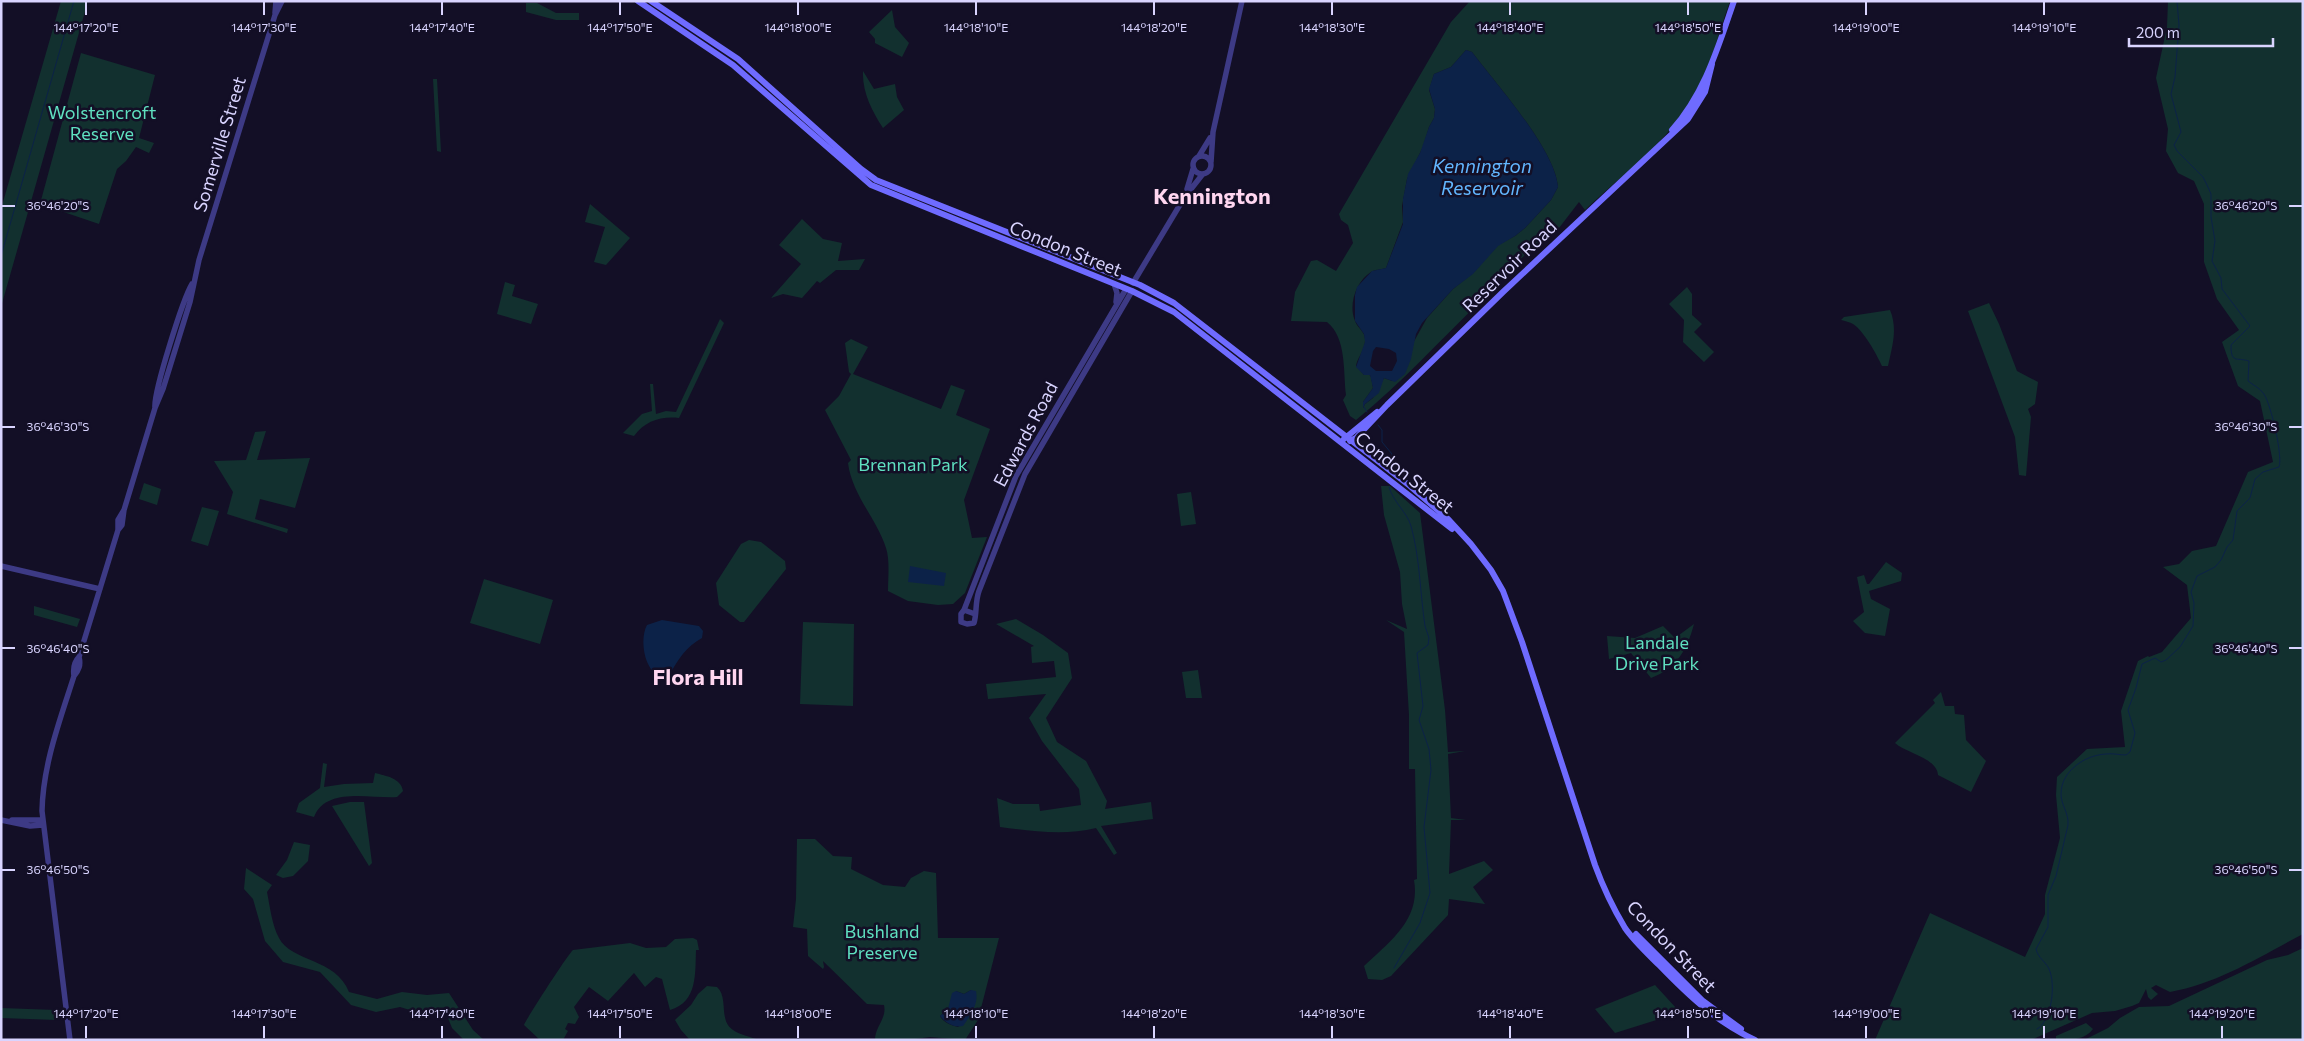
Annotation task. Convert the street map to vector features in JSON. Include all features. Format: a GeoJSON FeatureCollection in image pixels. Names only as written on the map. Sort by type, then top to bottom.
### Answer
{"type":"FeatureCollection","features":[{"type":"Feature","properties":{"kind":"main road","name":"Condon Street"},"geometry":{"type":"LineString","coordinates":[[638,1],[756,79]]}},
{"type":"Feature","properties":{"kind":"main road","name":"Condon Street"},"geometry":{"type":"LineString","coordinates":[[651,1],[730,53],[863,180],[878,189],[1036,245],[1133,283],[1160,295],[1181,308],[1341,441],[1472,544]]}},
{"type":"Feature","properties":{"kind":"main road","name":"Reservoir Road"},"geometry":{"type":"LineString","coordinates":[[1341,441],[1349,439],[1387,405],[1654,150],[1688,110],[1712,64],[1734,1]]}},
{"type":"Feature","properties":{"kind":"main road"},"geometry":{"type":"LineString","coordinates":[[702,44],[706,37]]}},
{"type":"Feature","properties":{"kind":"main road","name":"Condon Street"},"geometry":{"type":"LineString","coordinates":[[931,207],[1129,290],[1179,315],[1349,439],[1427,500],[1472,544],[1491,570],[1503,591],[1522,642],[1595,865],[1612,905],[1626,928],[1642,948],[1684,990],[1711,1014],[1732,1029],[1755,1040]]}},
{"type":"Feature","properties":{"kind":"main road"},"geometry":{"type":"LineString","coordinates":[[1036,245],[1052,255],[1054,260]]}},
{"type":"Feature","properties":{"kind":"main road","name":"Edwards Road"},"geometry":{"type":"LineString","coordinates":[[1129,290],[1133,283]]}},
{"type":"Feature","properties":{"kind":"main road","name":"Condon Street"},"geometry":{"type":"LineString","coordinates":[[1612,905],[1639,938],[1703,1001],[1726,1019],[1760,1040]]}},
{"type":"Feature","properties":{"kind":"street","name":"Somerville Street"},"geometry":{"type":"LineString","coordinates":[[275,15],[276,1]]}},
{"type":"Feature","properties":{"kind":"street","name":"Somerville Street"},"geometry":{"type":"LineString","coordinates":[[70,1040],[43,822],[45,781],[59,726],[59,718],[74,676],[74,665],[79,657],[118,530],[123,521],[124,510],[155,408],[158,388],[178,322],[193,282],[275,15],[282,1]]}},
{"type":"Feature","properties":{"kind":"street"},"geometry":{"type":"LineString","coordinates":[[1213,132],[1199,156],[1194,160],[1193,168],[1196,173],[1202,175],[1210,170],[1213,132],[1241,1]]}},
{"type":"Feature","properties":{"kind":"street"},"geometry":{"type":"LineString","coordinates":[[1199,156],[1206,158],[1210,162]]}},
{"type":"Feature","properties":{"kind":"street","name":"Edwards Road"},"geometry":{"type":"LineString","coordinates":[[1184,198],[1193,168]]}},
{"type":"Feature","properties":{"kind":"street","name":"Edwards Road"},"geometry":{"type":"LineString","coordinates":[[1133,283],[1184,198],[1202,175]]}},
{"type":"Feature","properties":{"kind":"street"},"geometry":{"type":"LineString","coordinates":[[1114,284],[1117,297],[1114,309]]}},
{"type":"Feature","properties":{"kind":"street","name":"Edwards Road"},"geometry":{"type":"LineString","coordinates":[[964,610],[1016,476],[1114,309],[1129,290]]}},
{"type":"Feature","properties":{"kind":"street","name":"Edwards Road"},"geometry":{"type":"LineString","coordinates":[[975,614],[975,604],[979,591],[1022,478],[1129,290]]}},
{"type":"Feature","properties":{"kind":"street"},"geometry":{"type":"LineString","coordinates":[[1,566],[100,589]]}},
{"type":"Feature","properties":{"kind":"street"},"geometry":{"type":"LineString","coordinates":[[964,610],[975,614],[973,623],[962,623],[960,617],[964,610]]}},
{"type":"Feature","properties":{"kind":"street"},"geometry":{"type":"LineString","coordinates":[[1,820],[43,822]]}},
{"type":"Feature","properties":{"kind":"green space"},"geometry":{"type":"Polygon","coordinates":[[[61,1],[88,1],[1,307],[1,209],[61,1]]]}},
{"type":"Feature","properties":{"kind":"green space"},"geometry":{"type":"Polygon","coordinates":[[[1470,1],[1730,1],[1696,94],[1686,110],[1660,141],[1585,210],[1579,202],[1559,228],[1538,243],[1486,291],[1484,298],[1389,391],[1356,420],[1350,416],[1343,400],[1346,395],[1344,366],[1338,337],[1327,322],[1291,321],[1295,292],[1311,261],[1317,260],[1336,271],[1353,243],[1348,225],[1341,220],[1339,214],[1451,22],[1470,1]],[[1466,50],[1451,67],[1434,74],[1429,90],[1435,109],[1434,118],[1423,147],[1407,179],[1402,206],[1403,222],[1386,268],[1373,271],[1366,276],[1361,281],[1355,294],[1352,308],[1353,315],[1356,324],[1365,338],[1364,348],[1356,366],[1364,375],[1368,373],[1371,377],[1373,388],[1363,402],[1363,408],[1373,398],[1384,378],[1392,381],[1427,318],[1453,289],[1473,273],[1498,245],[1525,228],[1551,200],[1558,187],[1547,154],[1536,136],[1472,52],[1466,50]]]}},
{"type":"Feature","properties":{"kind":"green space"},"geometry":{"type":"Polygon","coordinates":[[[2168,1],[2303,1],[2303,934],[2222,976],[2170,992],[2156,985],[2151,988],[2158,994],[2151,1000],[2146,989],[2139,1003],[2115,1011],[2092,1013],[2031,1040],[1875,1040],[1930,913],[2025,957],[2045,914],[2045,895],[2060,838],[2056,795],[2057,777],[2087,749],[2125,747],[2121,711],[2138,661],[2162,652],[2191,618],[2187,585],[2163,567],[2179,564],[2192,551],[2216,546],[2248,472],[2273,462],[2260,401],[2238,386],[2222,342],[2239,330],[2217,299],[2204,262],[2204,204],[2194,181],[2178,173],[2166,151],[2168,129],[2156,78],[2167,27],[2168,1]]]}},
{"type":"Feature","properties":{"kind":"green space"},"geometry":{"type":"Polygon","coordinates":[[[526,3],[537,3],[556,13],[579,13],[579,20],[556,20],[526,12],[526,3]]]}},
{"type":"Feature","properties":{"kind":"green space"},"geometry":{"type":"Polygon","coordinates":[[[892,10],[895,27],[909,43],[902,57],[875,43],[875,39],[869,32],[892,10]]]}},
{"type":"Feature","properties":{"kind":"green space","name":"Wolstencroft Reserve"},"geometry":{"type":"Polygon","coordinates":[[[81,53],[155,75],[139,138],[154,143],[149,153],[136,147],[126,161],[117,169],[99,224],[40,204],[81,53]]]}},
{"type":"Feature","properties":{"kind":"green space"},"geometry":{"type":"Polygon","coordinates":[[[863,71],[874,89],[895,84],[897,97],[904,110],[883,128],[868,101],[863,71]]]}},
{"type":"Feature","properties":{"kind":"green space"},"geometry":{"type":"Polygon","coordinates":[[[433,79],[437,79],[441,152],[437,151],[433,79]]]}},
{"type":"Feature","properties":{"kind":"green space"},"geometry":{"type":"Polygon","coordinates":[[[590,204],[630,238],[606,265],[594,262],[605,227],[585,222],[590,204]]]}},
{"type":"Feature","properties":{"kind":"green space"},"geometry":{"type":"Polygon","coordinates":[[[802,219],[823,239],[842,243],[838,261],[865,259],[859,270],[836,270],[820,283],[817,281],[802,298],[783,294],[771,298],[801,264],[779,245],[802,219]]]}},
{"type":"Feature","properties":{"kind":"green space"},"geometry":{"type":"Polygon","coordinates":[[[505,282],[515,285],[512,296],[538,304],[531,324],[497,314],[505,282]]]}},
{"type":"Feature","properties":{"kind":"green space"},"geometry":{"type":"Polygon","coordinates":[[[1687,287],[1692,294],[1692,315],[1702,324],[1694,332],[1714,352],[1704,362],[1683,342],[1684,320],[1669,304],[1687,287]]]}},
{"type":"Feature","properties":{"kind":"green space"},"geometry":{"type":"Polygon","coordinates":[[[1989,303],[2017,371],[2038,382],[2035,404],[2028,409],[2031,417],[2026,476],[2019,475],[2015,437],[1968,311],[1989,303]]]}},
{"type":"Feature","properties":{"kind":"green space"},"geometry":{"type":"Polygon","coordinates":[[[1890,310],[1894,324],[1894,338],[1888,366],[1882,366],[1866,337],[1853,324],[1841,320],[1844,317],[1890,310]]]}},
{"type":"Feature","properties":{"kind":"green space"},"geometry":{"type":"Polygon","coordinates":[[[720,319],[724,323],[679,418],[666,418],[648,423],[634,436],[623,433],[642,414],[652,411],[650,384],[653,384],[656,414],[666,411],[676,412],[720,319]]]}},
{"type":"Feature","properties":{"kind":"green space","name":"Brennan Park"},"geometry":{"type":"Polygon","coordinates":[[[851,339],[868,347],[853,374],[941,409],[951,385],[965,390],[956,415],[990,429],[964,500],[972,538],[987,537],[965,593],[953,604],[938,605],[908,601],[888,591],[886,548],[877,527],[854,486],[848,463],[851,460],[825,410],[839,396],[851,374],[849,372],[845,343],[851,339]]]}},
{"type":"Feature","properties":{"kind":"green space"},"geometry":{"type":"Polygon","coordinates":[[[266,431],[257,460],[310,458],[295,508],[260,499],[255,519],[288,529],[287,533],[227,514],[233,492],[214,461],[246,460],[255,432],[266,431]]]}},
{"type":"Feature","properties":{"kind":"green space"},"geometry":{"type":"Polygon","coordinates":[[[144,483],[161,489],[157,505],[139,499],[144,483]]]}},
{"type":"Feature","properties":{"kind":"green space"},"geometry":{"type":"Polygon","coordinates":[[[1381,486],[1390,486],[1420,513],[1445,710],[1448,752],[1465,751],[1448,754],[1451,818],[1466,820],[1451,820],[1449,874],[1484,861],[1493,870],[1473,887],[1485,904],[1449,899],[1448,915],[1391,976],[1382,980],[1368,979],[1364,966],[1393,939],[1408,918],[1413,907],[1415,894],[1414,880],[1417,879],[1415,769],[1409,769],[1409,715],[1404,632],[1386,620],[1407,629],[1402,604],[1400,572],[1384,515],[1381,486]]]}},
{"type":"Feature","properties":{"kind":"green space"},"geometry":{"type":"Polygon","coordinates":[[[1191,492],[1196,524],[1181,526],[1177,494],[1191,492]]]}},
{"type":"Feature","properties":{"kind":"green space"},"geometry":{"type":"Polygon","coordinates":[[[202,507],[219,511],[208,546],[191,541],[202,507]]]}},
{"type":"Feature","properties":{"kind":"green space"},"geometry":{"type":"Polygon","coordinates":[[[749,540],[761,542],[785,561],[786,569],[744,622],[740,622],[719,605],[716,583],[741,544],[749,540]]]}},
{"type":"Feature","properties":{"kind":"green space"},"geometry":{"type":"Polygon","coordinates":[[[1886,562],[1902,573],[1901,581],[1869,591],[1871,599],[1890,609],[1885,636],[1865,633],[1853,621],[1864,612],[1857,577],[1864,575],[1867,584],[1869,584],[1886,562]]]}},
{"type":"Feature","properties":{"kind":"green space"},"geometry":{"type":"Polygon","coordinates":[[[484,579],[553,600],[540,644],[470,623],[484,579]]]}},
{"type":"Feature","properties":{"kind":"green space"},"geometry":{"type":"Polygon","coordinates":[[[34,606],[80,619],[77,627],[34,615],[34,606]]]}},
{"type":"Feature","properties":{"kind":"green space"},"geometry":{"type":"Polygon","coordinates":[[[1016,619],[1068,653],[1072,678],[1046,718],[1057,742],[1086,761],[1107,801],[1105,809],[1151,802],[1153,819],[1101,826],[1117,853],[1114,855],[1096,828],[1060,832],[1000,827],[997,798],[1013,804],[1039,804],[1040,811],[1081,805],[1079,789],[1042,741],[1029,718],[1046,694],[988,699],[986,684],[1056,677],[1054,661],[1032,663],[1031,647],[1034,646],[996,624],[1016,619]]]}},
{"type":"Feature","properties":{"kind":"green space"},"geometry":{"type":"Polygon","coordinates":[[[803,622],[854,624],[853,706],[800,704],[803,622]]]}},
{"type":"Feature","properties":{"kind":"green space","name":"Landale Drive Park"},"geometry":{"type":"Polygon","coordinates":[[[1694,624],[1688,642],[1680,657],[1668,669],[1651,678],[1631,653],[1609,659],[1607,636],[1635,638],[1663,626],[1675,638],[1694,624]]]}},
{"type":"Feature","properties":{"kind":"green space"},"geometry":{"type":"Polygon","coordinates":[[[1198,670],[1202,698],[1186,698],[1182,672],[1198,670]]]}},
{"type":"Feature","properties":{"kind":"green space"},"geometry":{"type":"Polygon","coordinates":[[[1941,692],[1945,706],[1954,706],[1955,714],[1964,715],[1966,740],[1986,761],[1971,792],[1938,775],[1936,769],[1927,760],[1895,743],[1935,703],[1933,700],[1941,692]]]}},
{"type":"Feature","properties":{"kind":"green space"},"geometry":{"type":"Polygon","coordinates":[[[323,763],[327,764],[324,787],[373,783],[375,773],[396,780],[403,791],[397,797],[351,796],[339,798],[329,801],[320,807],[314,817],[296,812],[299,803],[320,788],[323,763]]]}},
{"type":"Feature","properties":{"kind":"green space"},"geometry":{"type":"Polygon","coordinates":[[[350,802],[364,802],[372,863],[369,866],[332,806],[350,802]]]}},
{"type":"Feature","properties":{"kind":"green space","name":"Bushland Preserve"},"geometry":{"type":"Polygon","coordinates":[[[797,839],[815,839],[833,856],[852,857],[851,869],[883,885],[905,887],[911,878],[924,871],[936,873],[938,938],[999,938],[978,1020],[965,1040],[930,1037],[908,1040],[875,1040],[884,1014],[884,1005],[867,1004],[823,961],[823,969],[808,956],[807,929],[793,927],[796,899],[797,839]],[[971,990],[964,994],[956,991],[948,1009],[940,1016],[948,1023],[958,1027],[963,1023],[968,1016],[971,990]]]}},
{"type":"Feature","properties":{"kind":"green space"},"geometry":{"type":"Polygon","coordinates":[[[294,842],[310,845],[308,861],[293,876],[283,878],[276,875],[287,860],[294,842]]]}},
{"type":"Feature","properties":{"kind":"green space"},"geometry":{"type":"Polygon","coordinates":[[[246,868],[272,885],[267,892],[275,927],[279,938],[293,952],[324,966],[334,973],[343,981],[349,992],[377,999],[402,992],[427,995],[449,993],[473,1030],[484,1040],[464,1040],[452,1028],[444,1008],[413,1011],[400,1007],[376,1012],[351,1005],[320,972],[283,962],[265,941],[253,899],[244,889],[246,868]]]}},
{"type":"Feature","properties":{"kind":"green space"},"geometry":{"type":"Polygon","coordinates":[[[693,938],[697,940],[699,950],[696,950],[695,977],[690,994],[679,1006],[670,1010],[662,979],[656,977],[645,987],[634,973],[608,1001],[589,987],[574,1007],[579,1017],[575,1024],[568,1023],[565,1029],[568,1031],[563,1040],[540,1040],[524,1025],[573,950],[630,943],[646,948],[666,947],[675,939],[693,938]]]}},
{"type":"Feature","properties":{"kind":"green space"},"geometry":{"type":"Polygon","coordinates":[[[2303,948],[2303,1040],[2084,1040],[2108,1028],[2120,1018],[2139,1007],[2169,1006],[2267,960],[2288,955],[2303,948]]]}},
{"type":"Feature","properties":{"kind":"green space"},"geometry":{"type":"Polygon","coordinates":[[[1655,985],[1677,1009],[1666,1017],[1615,1033],[1595,1009],[1655,985]]]}},
{"type":"Feature","properties":{"kind":"green space"},"geometry":{"type":"Polygon","coordinates":[[[707,986],[717,987],[721,992],[728,1026],[739,1033],[760,1040],[690,1040],[675,1020],[707,986]]]}},
{"type":"Feature","properties":{"kind":"green space"},"geometry":{"type":"Polygon","coordinates":[[[1,1008],[56,1010],[57,1020],[1,1018],[1,1008]]]}},
{"type":"Feature","properties":{"kind":"green space"},"geometry":{"type":"Polygon","coordinates":[[[2086,1023],[2093,1029],[2085,1036],[2076,1039],[2056,1040],[2056,1036],[2086,1023]]]}},
{"type":"Feature","properties":{"kind":"water","name":"Kennington Reservoir"},"geometry":{"type":"Polygon","coordinates":[[[1466,50],[1472,52],[1536,136],[1547,154],[1558,187],[1551,200],[1525,228],[1498,246],[1473,274],[1453,289],[1422,323],[1416,334],[1411,359],[1405,374],[1395,382],[1384,378],[1379,393],[1365,404],[1363,408],[1363,402],[1373,388],[1370,375],[1364,375],[1356,367],[1365,342],[1364,334],[1355,321],[1355,295],[1357,287],[1372,271],[1386,268],[1403,224],[1403,199],[1408,174],[1420,153],[1434,118],[1435,109],[1429,89],[1434,74],[1451,67],[1466,50]],[[1376,347],[1373,351],[1370,366],[1376,371],[1392,371],[1397,361],[1396,353],[1389,349],[1376,347]]]}},
{"type":"Feature","properties":{"kind":"water"},"geometry":{"type":"Polygon","coordinates":[[[910,566],[946,573],[944,586],[908,582],[910,566]]]}},
{"type":"Feature","properties":{"kind":"water"},"geometry":{"type":"Polygon","coordinates":[[[662,620],[699,626],[703,631],[702,638],[691,645],[683,654],[669,676],[661,676],[655,673],[646,659],[644,650],[644,632],[647,625],[662,620]]]}},
{"type":"Feature","properties":{"kind":"water"},"geometry":{"type":"Polygon","coordinates":[[[971,990],[976,991],[976,1001],[963,1026],[950,1024],[940,1016],[948,1009],[952,993],[956,991],[964,994],[971,990]]]}},
{"type":"Feature","properties":{"kind":"waterway"},"geometry":{"type":"LineString","coordinates":[[1,256],[74,1]]}},
{"type":"Feature","properties":{"kind":"waterway"},"geometry":{"type":"LineString","coordinates":[[2037,1029],[2046,1018],[2051,1002],[2051,976],[2048,967],[2038,955],[2036,949],[2048,927],[2048,895],[2056,876],[2068,825],[2061,794],[2065,778],[2076,766],[2090,757],[2109,754],[2126,755],[2130,752],[2135,733],[2128,710],[2142,664],[2155,658],[2161,662],[2166,660],[2180,647],[2193,626],[2194,603],[2191,592],[2197,576],[2215,567],[2221,560],[2227,547],[2233,540],[2237,511],[2250,498],[2255,479],[2263,472],[2279,467],[2280,461],[2278,442],[2267,400],[2261,390],[2248,381],[2249,361],[2235,359],[2232,355],[2231,345],[2250,326],[2222,289],[2221,278],[2212,261],[2215,241],[2211,217],[2211,194],[2203,177],[2177,151],[2174,145],[2181,132],[2171,94],[2175,77],[2179,25],[2177,1]]}},
{"type":"Feature","properties":{"kind":"waterway"},"geometry":{"type":"LineString","coordinates":[[1364,407],[1367,412]]}},
{"type":"Feature","properties":{"kind":"waterway"},"geometry":{"type":"LineString","coordinates":[[1378,425],[1382,430],[1382,442],[1392,454],[1391,466]]}},
{"type":"Feature","properties":{"kind":"waterway"},"geometry":{"type":"LineString","coordinates":[[1389,487],[1409,521],[1416,550],[1425,626],[1429,638],[1428,645],[1417,653],[1423,706],[1419,720],[1429,749],[1431,770],[1424,827],[1430,893],[1420,923],[1394,968]]}},
{"type":"Feature","properties":{"kind":"district","name":"Kennington"},"geometry":{"type":"Point","coordinates":[1212,195]}},
{"type":"Feature","properties":{"kind":"district","name":"Flora Hill"},"geometry":{"type":"Point","coordinates":[698,676]}}]}
